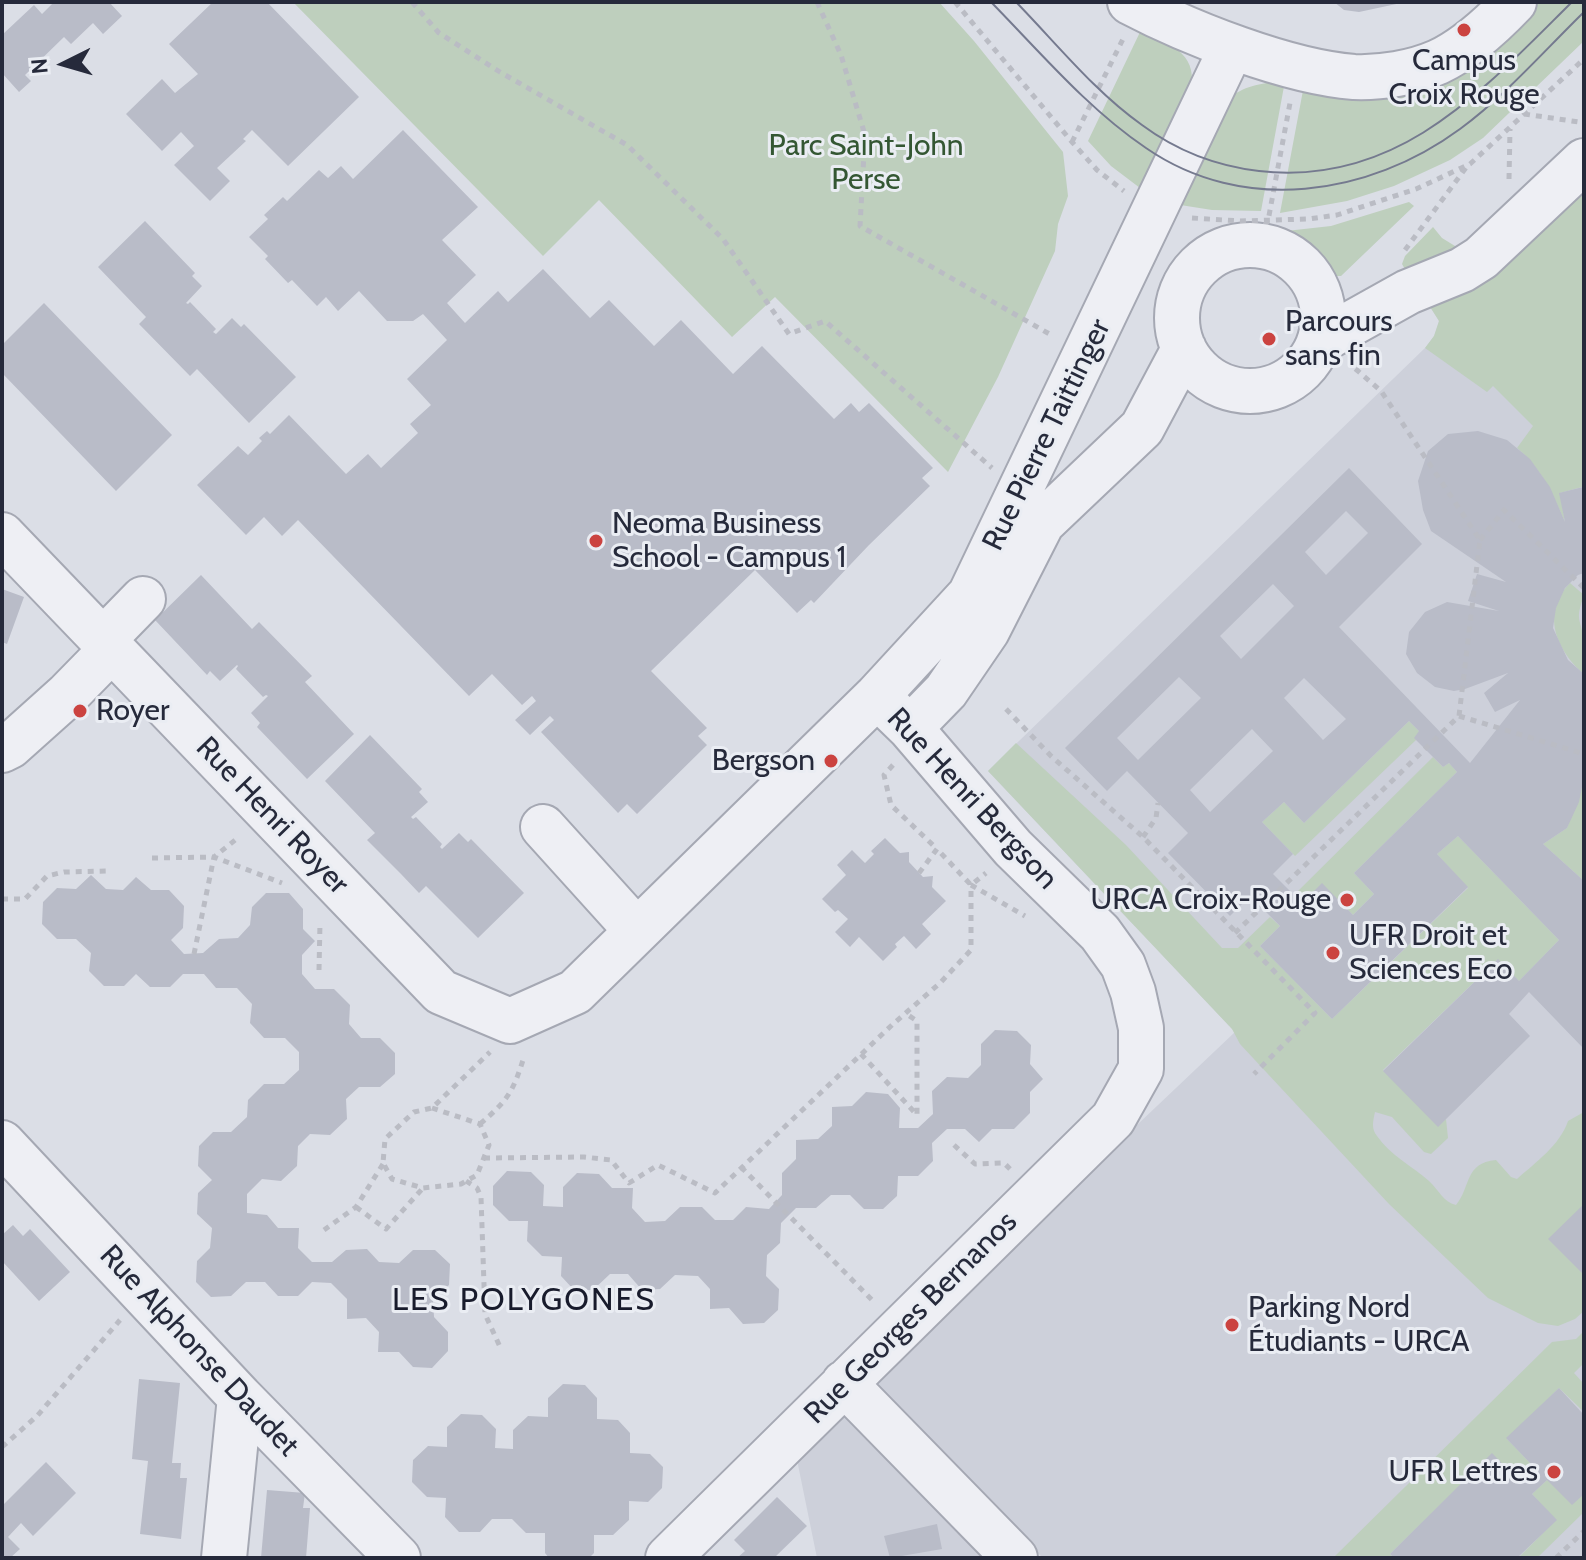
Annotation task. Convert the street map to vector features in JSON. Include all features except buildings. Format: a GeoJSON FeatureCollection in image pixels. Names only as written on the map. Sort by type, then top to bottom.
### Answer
{"type":"FeatureCollection","features":[{"type":"Feature","properties":{"kind":"street"},"geometry":{"type":"LineString","coordinates":[[1134,4],[1232,47],[1355,77],[1397,74],[1437,62],[1464,46],[1514,2]]}},
{"type":"Feature","properties":{"kind":"street","name":"Rue Pierre Taittinger"},"geometry":{"type":"LineString","coordinates":[[557,1000],[637,931],[877,696],[970,595],[1232,47]]}},
{"type":"Feature","properties":{"kind":"street"},"geometry":{"type":"LineString","coordinates":[[1322,340],[1321,299],[1311,277],[1294,259],[1273,248],[1258,233],[1204,261],[1188,279],[1179,302],[1178,326],[1184,349],[1197,369],[1217,384],[1240,391],[1264,391],[1287,382],[1306,366],[1322,340],[1408,292],[1462,270],[1481,258],[1584,161]]}},
{"type":"Feature","properties":{"kind":"street","name":"Rue Pierre Taittinger"},"geometry":{"type":"LineString","coordinates":[[910,728],[946,691],[987,631],[1042,523],[1142,428],[1184,349]]}},
{"type":"Feature","properties":{"kind":"street","name":"Rue Henri Royer"},"geometry":{"type":"LineString","coordinates":[[2,535],[441,992],[510,1021],[557,1000]]}},
{"type":"Feature","properties":{"kind":"street"},"geometry":{"type":"LineString","coordinates":[[2,750],[67,695],[143,599]]}},
{"type":"Feature","properties":{"kind":"street","name":"Rue Henri Bergson"},"geometry":{"type":"LineString","coordinates":[[877,696],[910,728],[1013,848],[1100,933],[1123,965],[1142,995],[1141,1069]]}},
{"type":"Feature","properties":{"kind":"street"},"geometry":{"type":"LineString","coordinates":[[543,827],[637,931]]}},
{"type":"Feature","properties":{"kind":"street","name":"Rue Georges Bernanos"},"geometry":{"type":"LineString","coordinates":[[668,1558],[1113,1119],[1141,1069]]}},
{"type":"Feature","properties":{"kind":"street","name":"Rue Alphonse Daudet"},"geometry":{"type":"LineString","coordinates":[[2,1143],[240,1397],[398,1558]]}},
{"type":"Feature","properties":{"kind":"street"},"geometry":{"type":"LineString","coordinates":[[844,1383],[1015,1558]]}},
{"type":"Feature","properties":{"kind":"street"},"geometry":{"type":"LineString","coordinates":[[224,1558],[240,1397]]}},
{"type":"Feature","properties":{"kind":"path"},"geometry":{"type":"LineString","coordinates":[[412,2],[439,33],[627,145],[723,239],[789,334],[825,321],[1020,492]]}},
{"type":"Feature","properties":{"kind":"path"},"geometry":{"type":"LineString","coordinates":[[817,2],[841,55],[865,135],[860,226],[1086,354]]}},
{"type":"Feature","properties":{"kind":"path"},"geometry":{"type":"LineString","coordinates":[[955,2],[1097,170],[1155,209],[1258,233],[1337,215],[1416,189],[1470,164]]}},
{"type":"Feature","properties":{"kind":"path"},"geometry":{"type":"LineString","coordinates":[[1072,142],[1134,4]]}},
{"type":"Feature","properties":{"kind":"path"},"geometry":{"type":"LineString","coordinates":[[1400,257],[1470,164],[1584,59]]}},
{"type":"Feature","properties":{"kind":"path"},"geometry":{"type":"LineString","coordinates":[[1258,233],[1298,65]]}},
{"type":"Feature","properties":{"kind":"path"},"geometry":{"type":"LineString","coordinates":[[1524,114],[1584,123]]}},
{"type":"Feature","properties":{"kind":"path"},"geometry":{"type":"LineString","coordinates":[[1322,340],[1381,391],[1480,540]]}},
{"type":"Feature","properties":{"kind":"path"},"geometry":{"type":"LineString","coordinates":[[1235,933],[1459,716],[1480,540],[1504,510],[1584,588]]}},
{"type":"Feature","properties":{"kind":"path"},"geometry":{"type":"LineString","coordinates":[[1006,709],[1051,756],[1143,837],[1315,1013],[1254,1074]]}},
{"type":"Feature","properties":{"kind":"path"},"geometry":{"type":"LineString","coordinates":[[1459,716],[1584,754]]}},
{"type":"Feature","properties":{"kind":"path"},"geometry":{"type":"LineString","coordinates":[[1143,837],[1156,818],[1158,803]]}},
{"type":"Feature","properties":{"kind":"path"},"geometry":{"type":"LineString","coordinates":[[891,805],[971,885],[1037,923]]}},
{"type":"Feature","properties":{"kind":"path"},"geometry":{"type":"LineString","coordinates":[[194,954],[214,857],[269,813]]}},
{"type":"Feature","properties":{"kind":"path"},"geometry":{"type":"LineString","coordinates":[[919,873],[937,849]]}},
{"type":"Feature","properties":{"kind":"path"},"geometry":{"type":"LineString","coordinates":[[152,858],[214,857],[295,888]]}},
{"type":"Feature","properties":{"kind":"path"},"geometry":{"type":"LineString","coordinates":[[2,899],[25,899],[47,876],[64,872],[111,871]]}},
{"type":"Feature","properties":{"kind":"path"},"geometry":{"type":"LineString","coordinates":[[484,1158],[584,1157],[611,1160],[629,1183],[658,1165],[715,1193],[940,983],[971,950],[971,885]]}},
{"type":"Feature","properties":{"kind":"path"},"geometry":{"type":"LineString","coordinates":[[319,970],[320,915]]}},
{"type":"Feature","properties":{"kind":"path"},"geometry":{"type":"LineString","coordinates":[[480,1124],[501,1106],[514,1088],[557,1000]]}},
{"type":"Feature","properties":{"kind":"path"},"geometry":{"type":"LineString","coordinates":[[861,1054],[917,1115],[917,1021],[905,1013]]}},
{"type":"Feature","properties":{"kind":"path"},"geometry":{"type":"LineString","coordinates":[[432,1108],[475,1066]]}},
{"type":"Feature","properties":{"kind":"path"},"geometry":{"type":"LineString","coordinates":[[324,1230],[356,1207],[383,1163],[385,1139],[414,1112],[432,1108],[480,1124],[489,1145],[477,1175],[461,1184],[423,1188],[392,1179],[383,1163]]}},
{"type":"Feature","properties":{"kind":"path"},"geometry":{"type":"LineString","coordinates":[[954,1145],[975,1164],[1004,1163],[1036,1195]]}},
{"type":"Feature","properties":{"kind":"path"},"geometry":{"type":"LineString","coordinates":[[741,1167],[900,1328]]}},
{"type":"Feature","properties":{"kind":"path"},"geometry":{"type":"LineString","coordinates":[[466,1181],[477,1188],[481,1197],[485,1314],[501,1349]]}},
{"type":"Feature","properties":{"kind":"path"},"geometry":{"type":"LineString","coordinates":[[356,1207],[386,1229],[423,1188]]}},
{"type":"Feature","properties":{"kind":"path"},"geometry":{"type":"LineString","coordinates":[[2,1447],[37,1416],[144,1293]]}},
{"type":"Feature","properties":{"kind":"path"},"geometry":{"type":"LineString","coordinates":[[1556,1558],[1584,1531]]}},
{"type":"Feature","properties":{"kind":"shaded area","name":"URCA Croix-Rouge"},"geometry":{"type":"Polygon","coordinates":[[[1584,173],[1584,1558],[1043,1558],[865,1383],[1235,1032],[988,771],[1425,348],[1434,336],[1439,321],[1427,302],[1584,173]]]}},
{"type":"Feature","properties":{"kind":"shaded area"},"geometry":{"type":"Polygon","coordinates":[[[844,1408],[1003,1558],[817,1558],[796,1455],[844,1408]]]}},
{"type":"Feature","properties":{"kind":"green space","name":"Parc Saint-John Perse"},"geometry":{"type":"Polygon","coordinates":[[[293,2],[939,2],[1063,152],[1068,196],[1058,224],[1055,251],[998,377],[948,472],[775,297],[732,337],[599,200],[543,256],[293,2]]]}},
{"type":"Feature","properties":{"kind":"green space"},"geometry":{"type":"Polygon","coordinates":[[[1533,2],[1584,2],[1584,41],[1483,138],[1450,160],[1394,186],[1347,201],[1280,213],[1304,85],[1354,92],[1533,2]]]}},
{"type":"Feature","properties":{"kind":"green space"},"geometry":{"type":"Polygon","coordinates":[[[1141,30],[1176,48],[1188,61],[1192,80],[1140,188],[1111,166],[1088,141],[1141,30]]]}},
{"type":"Feature","properties":{"kind":"green space"},"geometry":{"type":"Polygon","coordinates":[[[1285,81],[1261,211],[1212,210],[1174,204],[1208,129],[1231,97],[1252,86],[1285,81]]]}},
{"type":"Feature","properties":{"kind":"green space"},"geometry":{"type":"Polygon","coordinates":[[[1584,173],[1584,490],[1582,487],[1560,493],[1565,522],[1540,473],[1517,448],[1533,426],[1493,386],[1487,392],[1425,348],[1434,336],[1439,321],[1427,302],[1584,173]]]}},
{"type":"Feature","properties":{"kind":"green space"},"geometry":{"type":"Polygon","coordinates":[[[1409,202],[1414,206],[1341,276],[1337,276],[1319,252],[1286,231],[1331,226],[1409,202]]]}},
{"type":"Feature","properties":{"kind":"green space"},"geometry":{"type":"Polygon","coordinates":[[[1433,227],[1442,238],[1468,254],[1406,271],[1402,264],[1405,256],[1433,227]]]}},
{"type":"Feature","properties":{"kind":"green space"},"geometry":{"type":"Polygon","coordinates":[[[1570,583],[1584,595],[1579,614],[1585,644],[1584,674],[1560,643],[1554,619],[1561,595],[1570,583]]]}},
{"type":"Feature","properties":{"kind":"green space"},"geometry":{"type":"Polygon","coordinates":[[[1409,721],[1419,731],[1416,740],[1295,856],[1262,822],[1284,802],[1304,823],[1409,721]]]}},
{"type":"Feature","properties":{"kind":"green space"},"geometry":{"type":"Polygon","coordinates":[[[1016,743],[1126,845],[1222,948],[1238,948],[1270,917],[1280,926],[1260,946],[1332,1019],[1468,888],[1437,854],[1458,836],[1559,940],[1519,981],[1497,960],[1383,1070],[1438,1126],[1446,1119],[1448,1138],[1431,1154],[1424,1152],[1392,1117],[1375,1112],[1374,1131],[1388,1149],[1456,1205],[1478,1166],[1496,1160],[1511,1177],[1517,1179],[1553,1145],[1568,1121],[1584,1112],[1584,1311],[1575,1319],[1558,1326],[1538,1323],[1488,1298],[1389,1204],[1240,1044],[1232,1029],[988,771],[1016,743]]]}},
{"type":"Feature","properties":{"kind":"green space"},"geometry":{"type":"Polygon","coordinates":[[[1433,757],[1443,767],[1449,763],[1457,772],[1354,873],[1374,894],[1353,915],[1322,884],[1302,903],[1294,895],[1433,757]]]}},
{"type":"Feature","properties":{"kind":"green space"},"geometry":{"type":"Polygon","coordinates":[[[1584,777],[1584,881],[1543,844],[1567,828],[1584,777]]]}},
{"type":"Feature","properties":{"kind":"green space"},"geometry":{"type":"Polygon","coordinates":[[[1584,1331],[1584,1363],[1574,1373],[1584,1384],[1584,1412],[1559,1388],[1507,1439],[1532,1465],[1517,1479],[1492,1454],[1390,1554],[1394,1558],[1333,1558],[1552,1342],[1576,1339],[1584,1331]]]}},
{"type":"Feature","properties":{"kind":"green space"},"geometry":{"type":"Polygon","coordinates":[[[1547,1480],[1584,1494],[1584,1512],[1537,1558],[1518,1558],[1556,1520],[1532,1494],[1547,1480]]]}},
{"type":"Feature","properties":{"kind":"tram line"},"geometry":{"type":"LineString","coordinates":[[991,2],[1084,98],[1146,148],[1184,169],[1223,183],[1264,189],[1305,189],[1346,182],[1386,170],[1424,152],[1460,129],[1493,102],[1584,12]]}},
{"type":"Feature","properties":{"kind":"tram line"},"geometry":{"type":"LineString","coordinates":[[1016,2],[1108,98],[1169,142],[1198,156],[1243,169],[1309,172],[1354,164],[1396,148],[1434,126],[1505,68],[1572,2]]}},
{"type":"Feature","properties":{"kind":"place","name":"Campus Croix Rouge"},"geometry":{"type":"Point","coordinates":[1464,30]}},
{"type":"Feature","properties":{"kind":"place","name":"Parcours sans fin"},"geometry":{"type":"Point","coordinates":[1269,339]}},
{"type":"Feature","properties":{"kind":"place","name":"Neoma Business School - Campus 1"},"geometry":{"type":"Point","coordinates":[596,541]}},
{"type":"Feature","properties":{"kind":"place","name":"Royer"},"geometry":{"type":"Point","coordinates":[80,711]}},
{"type":"Feature","properties":{"kind":"place","name":"Bergson"},"geometry":{"type":"Point","coordinates":[831,761]}},
{"type":"Feature","properties":{"kind":"place","name":"URCA Croix-Rouge"},"geometry":{"type":"Point","coordinates":[1347,900]}},
{"type":"Feature","properties":{"kind":"place","name":"UFR Droit et Sciences Eco"},"geometry":{"type":"Point","coordinates":[1333,953]}},
{"type":"Feature","properties":{"kind":"place","name":"Parking Nord Étudiants - URCA"},"geometry":{"type":"Point","coordinates":[1232,1325]}},
{"type":"Feature","properties":{"kind":"place","name":"UFR Lettres"},"geometry":{"type":"Point","coordinates":[1554,1472]}},
{"type":"Feature","properties":{"kind":"district","name":"LES POLYGONES"},"geometry":{"type":"Point","coordinates":[524,1301]}}]}
